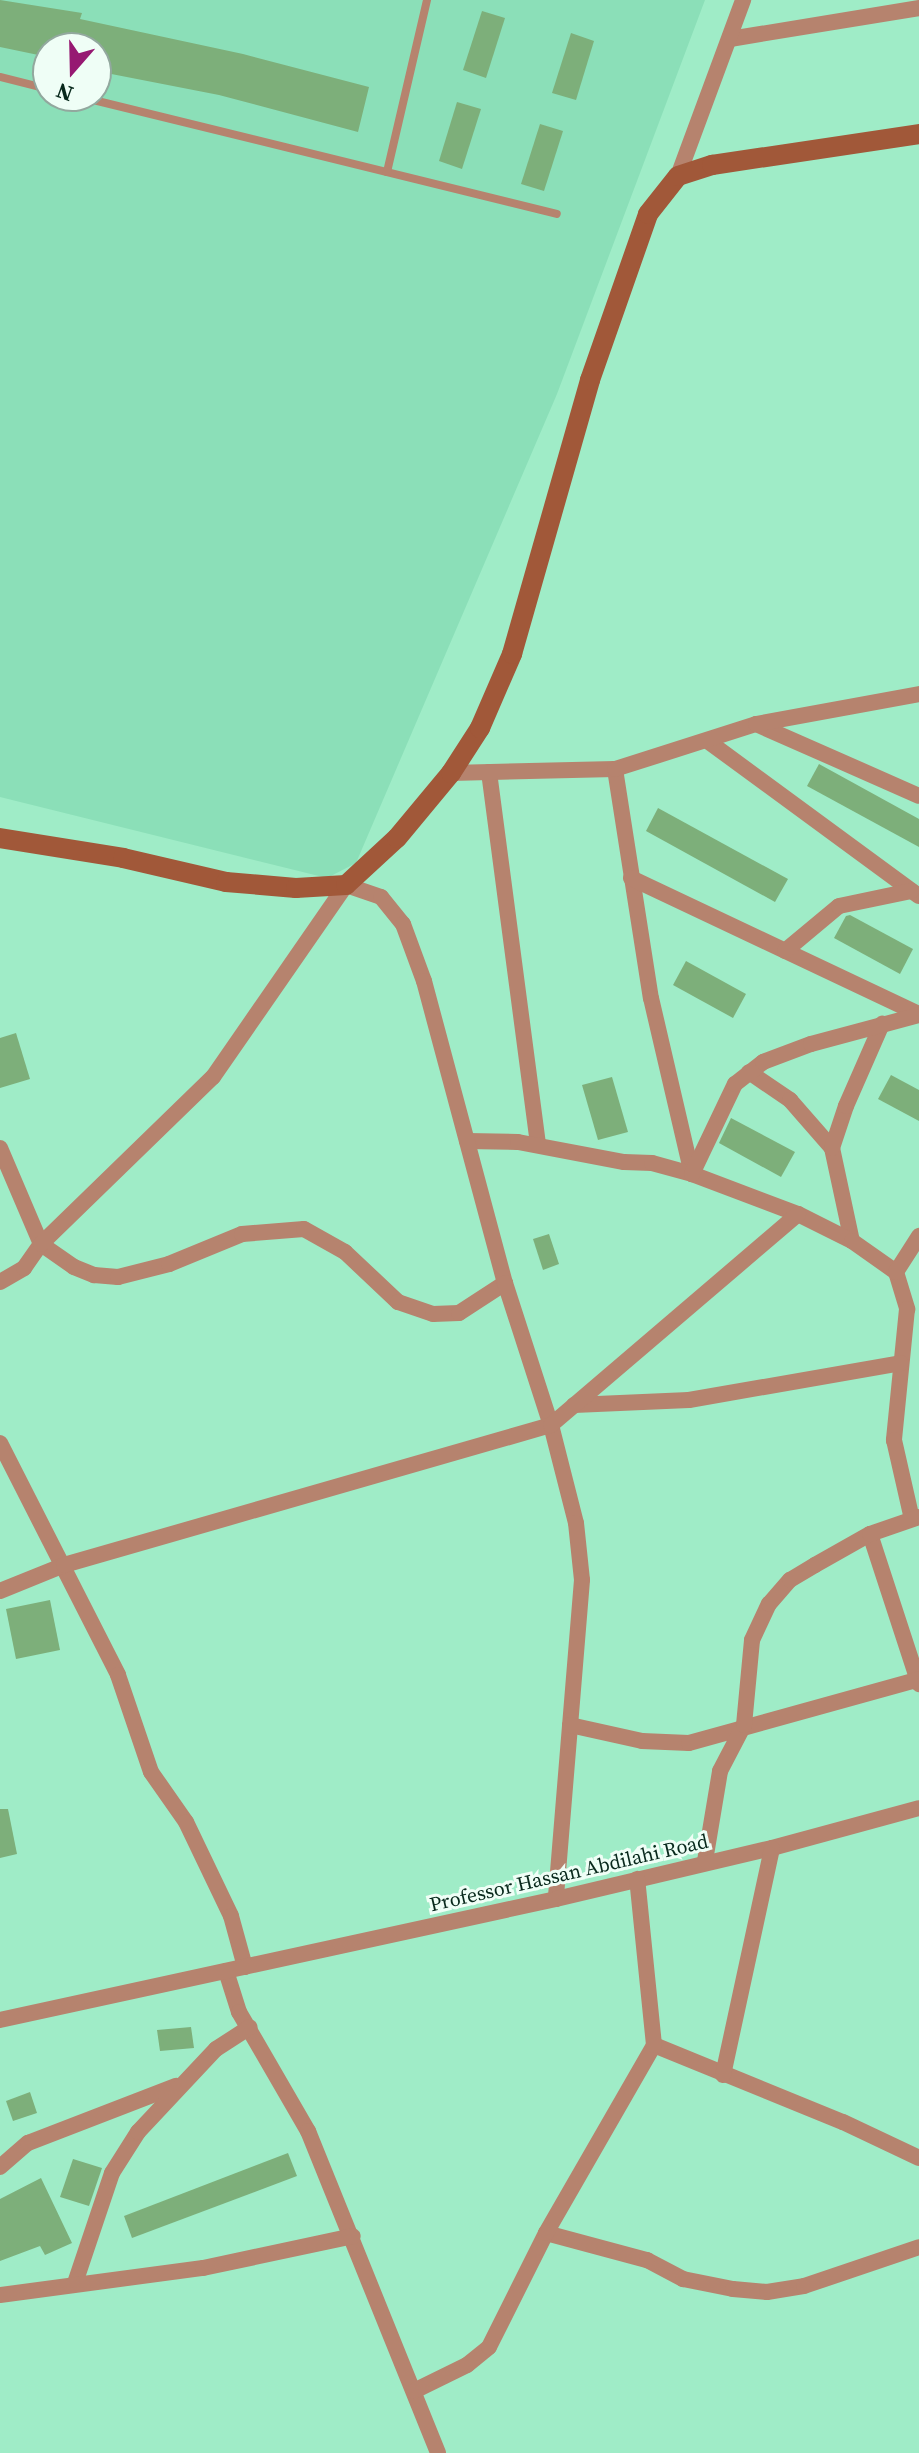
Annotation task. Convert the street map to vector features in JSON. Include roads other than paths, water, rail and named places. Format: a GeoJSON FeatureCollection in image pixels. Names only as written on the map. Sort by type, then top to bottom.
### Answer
{"type":"FeatureCollection","features":[{"type":"Feature","properties":{"kind":"street"},"geometry":{"type":"LineString","coordinates":[[0,1282],[24,1268],[41,1244],[213,1077],[346,885],[397,838],[451,773],[480,728],[512,654],[590,380],[636,242],[648,214],[678,176],[743,0]]}},
{"type":"Feature","properties":{"kind":"street"},"geometry":{"type":"LineString","coordinates":[[730,39],[919,8]]}},
{"type":"Feature","properties":{"kind":"street"},"geometry":{"type":"LineString","coordinates":[[678,176],[712,165],[919,134]]}},
{"type":"Feature","properties":{"kind":"street"},"geometry":{"type":"LineString","coordinates":[[451,773],[615,769],[709,742],[756,724],[919,694]]}},
{"type":"Feature","properties":{"kind":"street"},"geometry":{"type":"LineString","coordinates":[[756,724],[919,796]]}},
{"type":"Feature","properties":{"kind":"street"},"geometry":{"type":"LineString","coordinates":[[709,742],[915,894]]}},
{"type":"Feature","properties":{"kind":"street"},"geometry":{"type":"LineString","coordinates":[[615,769],[651,998],[692,1174]]}},
{"type":"Feature","properties":{"kind":"street"},"geometry":{"type":"LineString","coordinates":[[489,772],[538,1145]]}},
{"type":"Feature","properties":{"kind":"street"},"geometry":{"type":"LineString","coordinates":[[0,838],[123,858],[226,882],[296,888],[346,885],[381,897],[403,924],[424,981],[505,1283],[551,1425],[576,1523],[582,1580],[556,1899]]}},
{"type":"Feature","properties":{"kind":"street"},"geometry":{"type":"LineString","coordinates":[[631,878],[919,1014]]}},
{"type":"Feature","properties":{"kind":"street"},"geometry":{"type":"LineString","coordinates":[[785,951],[839,906],[915,894]]}},
{"type":"Feature","properties":{"kind":"street"},"geometry":{"type":"LineString","coordinates":[[692,1174],[735,1084],[763,1062],[811,1044],[919,1014]]}},
{"type":"Feature","properties":{"kind":"street"},"geometry":{"type":"LineString","coordinates":[[832,1148],[846,1106],[882,1024]]}},
{"type":"Feature","properties":{"kind":"street"},"geometry":{"type":"LineString","coordinates":[[749,1072],[790,1100],[832,1148],[852,1241]]}},
{"type":"Feature","properties":{"kind":"street"},"geometry":{"type":"LineString","coordinates":[[467,1141],[538,1145],[624,1162],[652,1163],[692,1174],[798,1214],[852,1241],[896,1272],[907,1309],[894,1440],[915,1518],[870,1534],[790,1580],[769,1604],[752,1640],[744,1725],[720,1771],[705,1861]]}},
{"type":"Feature","properties":{"kind":"street"},"geometry":{"type":"LineString","coordinates":[[0,1148],[41,1244],[74,1267],[94,1275],[118,1277],[169,1264],[242,1234],[304,1229],[345,1252],[398,1302],[433,1314],[459,1313],[505,1283]]}},
{"type":"Feature","properties":{"kind":"street"},"geometry":{"type":"LineString","coordinates":[[0,1591],[64,1565],[551,1425],[798,1214]]}},
{"type":"Feature","properties":{"kind":"street"},"geometry":{"type":"LineString","coordinates":[[896,1272],[919,1236]]}},
{"type":"Feature","properties":{"kind":"street"},"geometry":{"type":"LineString","coordinates":[[574,1405],[689,1400],[901,1363]]}},
{"type":"Feature","properties":{"kind":"street"},"geometry":{"type":"LineString","coordinates":[[3,1454],[64,1565],[118,1675],[151,1772],[186,1822],[231,1916],[245,1967]]}},
{"type":"Feature","properties":{"kind":"street"},"geometry":{"type":"LineString","coordinates":[[570,1725],[642,1741],[689,1743],[744,1725],[918,1681],[870,1534]]}},
{"type":"Feature","properties":{"kind":"street","name":"Professor Hassan Abdilahi Road"},"geometry":{"type":"LineString","coordinates":[[0,2020],[556,1899],[705,1861],[772,1848],[919,1808]]}},
{"type":"Feature","properties":{"kind":"street"},"geometry":{"type":"LineString","coordinates":[[723,2075],[772,1848]]}},
{"type":"Feature","properties":{"kind":"street"},"geometry":{"type":"LineString","coordinates":[[414,2391],[467,2365],[489,2347],[546,2233],[654,2045],[637,1879]]}},
{"type":"Feature","properties":{"kind":"street"},"geometry":{"type":"LineString","coordinates":[[226,1971],[239,2012],[308,2131],[353,2236],[438,2453]]}},
{"type":"Feature","properties":{"kind":"street"},"geometry":{"type":"LineString","coordinates":[[75,2283],[112,2173],[138,2132],[216,2049],[250,2027]]}},
{"type":"Feature","properties":{"kind":"street"},"geometry":{"type":"LineString","coordinates":[[654,2045],[843,2122],[919,2158]]}},
{"type":"Feature","properties":{"kind":"street"},"geometry":{"type":"LineString","coordinates":[[0,2167],[28,2143],[181,2084]]}},
{"type":"Feature","properties":{"kind":"street"},"geometry":{"type":"LineString","coordinates":[[546,2233],[647,2260],[683,2279],[767,2292],[804,2286],[919,2247]]}},
{"type":"Feature","properties":{"kind":"street"},"geometry":{"type":"LineString","coordinates":[[0,2295],[203,2268],[353,2236]]}},
{"type":"Feature","properties":{"kind":"lane"},"geometry":{"type":"LineString","coordinates":[[387,172],[427,0]]}},
{"type":"Feature","properties":{"kind":"lane"},"geometry":{"type":"LineString","coordinates":[[0,77],[32,85]]}},
{"type":"Feature","properties":{"kind":"lane"},"geometry":{"type":"LineString","coordinates":[[112,105],[557,214]]}}]}
